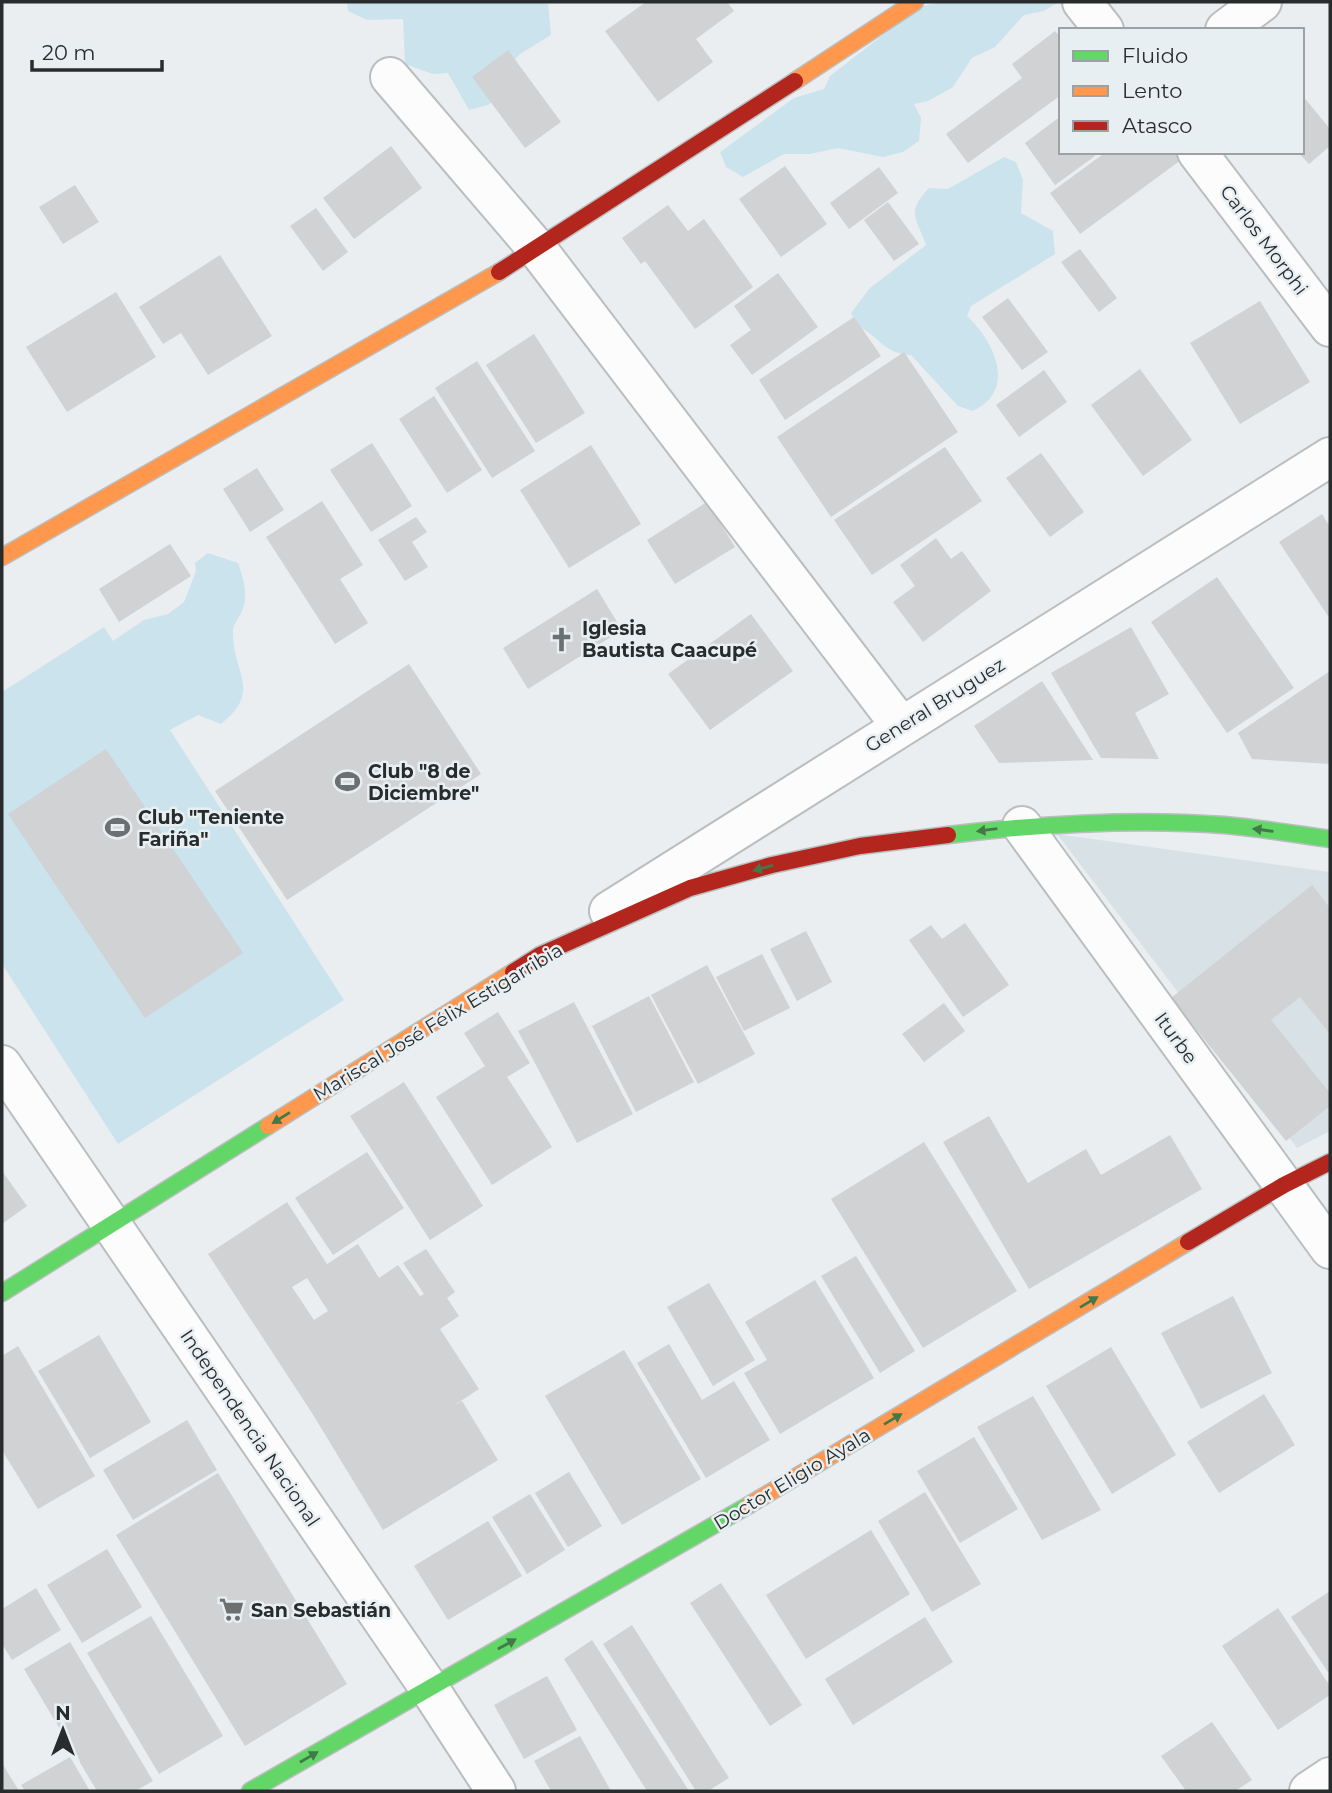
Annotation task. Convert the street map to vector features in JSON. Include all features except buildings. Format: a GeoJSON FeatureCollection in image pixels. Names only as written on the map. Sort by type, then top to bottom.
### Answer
{"type":"FeatureCollection","features":[{"type":"Feature","properties":{"kind":"street"},"geometry":{"type":"LineString","coordinates":[[2,557],[538,250],[915,2]]}},
{"type":"Feature","properties":{"kind":"street"},"geometry":{"type":"LineString","coordinates":[[1082,2],[1102,28]]}},
{"type":"Feature","properties":{"kind":"street"},"geometry":{"type":"LineString","coordinates":[[1227,28],[1262,2]]}},
{"type":"Feature","properties":{"kind":"street"},"geometry":{"type":"LineString","coordinates":[[390,77],[538,250],[901,726]]}},
{"type":"Feature","properties":{"kind":"street","name":"Carlos Morphi"},"geometry":{"type":"LineString","coordinates":[[1199,154],[1330,327]]}},
{"type":"Feature","properties":{"kind":"street","name":"General Bruguez"},"geometry":{"type":"LineString","coordinates":[[540,955],[1330,457]]}},
{"type":"Feature","properties":{"kind":"street","name":"Mariscal José Félix Estigarribia"},"geometry":{"type":"LineString","coordinates":[[2,1293],[540,955],[691,888],[772,865],[860,846],[1022,826],[1163,822],[1226,825],[1330,839]]}},
{"type":"Feature","properties":{"kind":"street","name":"Iturbe"},"geometry":{"type":"LineString","coordinates":[[1022,826],[1330,1249]]}},
{"type":"Feature","properties":{"kind":"street","name":"Independencia Nacional"},"geometry":{"type":"LineString","coordinates":[[2,1065],[429,1688],[496,1791]]}},
{"type":"Feature","properties":{"kind":"street","name":"Doctor Eligio Ayala"},"geometry":{"type":"LineString","coordinates":[[250,1791],[641,1569],[1284,1185],[1330,1162]]}},
{"type":"Feature","properties":{"kind":"street"},"geometry":{"type":"LineString","coordinates":[[1309,1791],[1330,1777]]}},
{"type":"Feature","properties":{"kind":"shaded area"},"geometry":{"type":"Polygon","coordinates":[[[347,2],[548,2],[551,35],[520,54],[510,65],[503,92],[488,105],[469,110],[448,73],[433,74],[405,64],[403,19],[367,20],[348,11],[347,2]]]}},
{"type":"Feature","properties":{"kind":"shaded area"},"geometry":{"type":"Polygon","coordinates":[[[941,2],[1059,2],[1044,11],[1024,15],[995,47],[972,58],[953,87],[928,101],[914,104],[921,118],[919,141],[903,152],[883,157],[838,148],[810,154],[784,154],[743,177],[726,167],[720,152],[794,98],[824,89],[830,76],[919,7],[941,2]]]}},
{"type":"Feature","properties":{"kind":"shaded area"},"geometry":{"type":"Polygon","coordinates":[[[1004,157],[1016,162],[1023,180],[1021,213],[1053,231],[1055,254],[971,306],[967,316],[993,352],[998,379],[995,391],[987,402],[973,411],[958,406],[911,355],[887,348],[857,326],[851,313],[870,288],[926,245],[916,221],[915,209],[929,188],[948,189],[1004,157]]]}},
{"type":"Feature","properties":{"kind":"shaded area","name":"Club \"Teniente Fariña\""},"geometry":{"type":"Polygon","coordinates":[[[208,553],[238,563],[243,580],[244,605],[233,630],[242,680],[241,701],[221,724],[198,715],[170,730],[344,1000],[118,1144],[2,964],[2,692],[104,627],[113,641],[144,620],[168,614],[184,602],[196,571],[195,563],[208,553]]]}},
{"type":"Feature","properties":{"kind":"shaded area"},"geometry":{"type":"Polygon","coordinates":[[[1057,834],[1330,872],[1330,1131],[1297,1148],[1057,834]]]}},
{"type":"Feature","properties":{"kind":"traffic: fast"},"geometry":{"type":"LineString","coordinates":[[948,835],[1052,825],[1155,822],[1237,826],[1330,839]]}},
{"type":"Feature","properties":{"kind":"traffic: fast"},"geometry":{"type":"LineString","coordinates":[[2,1293],[268,1126]]}},
{"type":"Feature","properties":{"kind":"traffic: fast"},"geometry":{"type":"LineString","coordinates":[[250,1791],[749,1505]]}},
{"type":"Feature","properties":{"kind":"traffic: slow"},"geometry":{"type":"LineString","coordinates":[[795,81],[915,2]]}},
{"type":"Feature","properties":{"kind":"traffic: slow"},"geometry":{"type":"LineString","coordinates":[[2,557],[499,272]]}},
{"type":"Feature","properties":{"kind":"traffic: slow"},"geometry":{"type":"LineString","coordinates":[[268,1126],[513,972]]}},
{"type":"Feature","properties":{"kind":"traffic: slow"},"geometry":{"type":"LineString","coordinates":[[749,1505],[1188,1242]]}},
{"type":"Feature","properties":{"kind":"traffic: jam"},"geometry":{"type":"LineString","coordinates":[[499,272],[795,81]]}},
{"type":"Feature","properties":{"kind":"traffic: jam"},"geometry":{"type":"LineString","coordinates":[[513,972],[540,955],[690,888],[772,865],[860,846],[948,835]]}},
{"type":"Feature","properties":{"kind":"traffic: jam"},"geometry":{"type":"LineString","coordinates":[[1188,1242],[1284,1185],[1330,1162]]}},
{"type":"Feature","properties":{"kind":"place","name":"Iglesia Bautista Caacupé"},"geometry":{"type":"Point","coordinates":[562,639]}},
{"type":"Feature","properties":{"kind":"place","name":"Club \"8 de Diciembre\""},"geometry":{"type":"Point","coordinates":[348,782]}},
{"type":"Feature","properties":{"kind":"place","name":"Club \"Teniente Fariña\""},"geometry":{"type":"Point","coordinates":[118,828]}},
{"type":"Feature","properties":{"kind":"place","name":"San Sebastián"},"geometry":{"type":"Point","coordinates":[231,1610]}}]}
